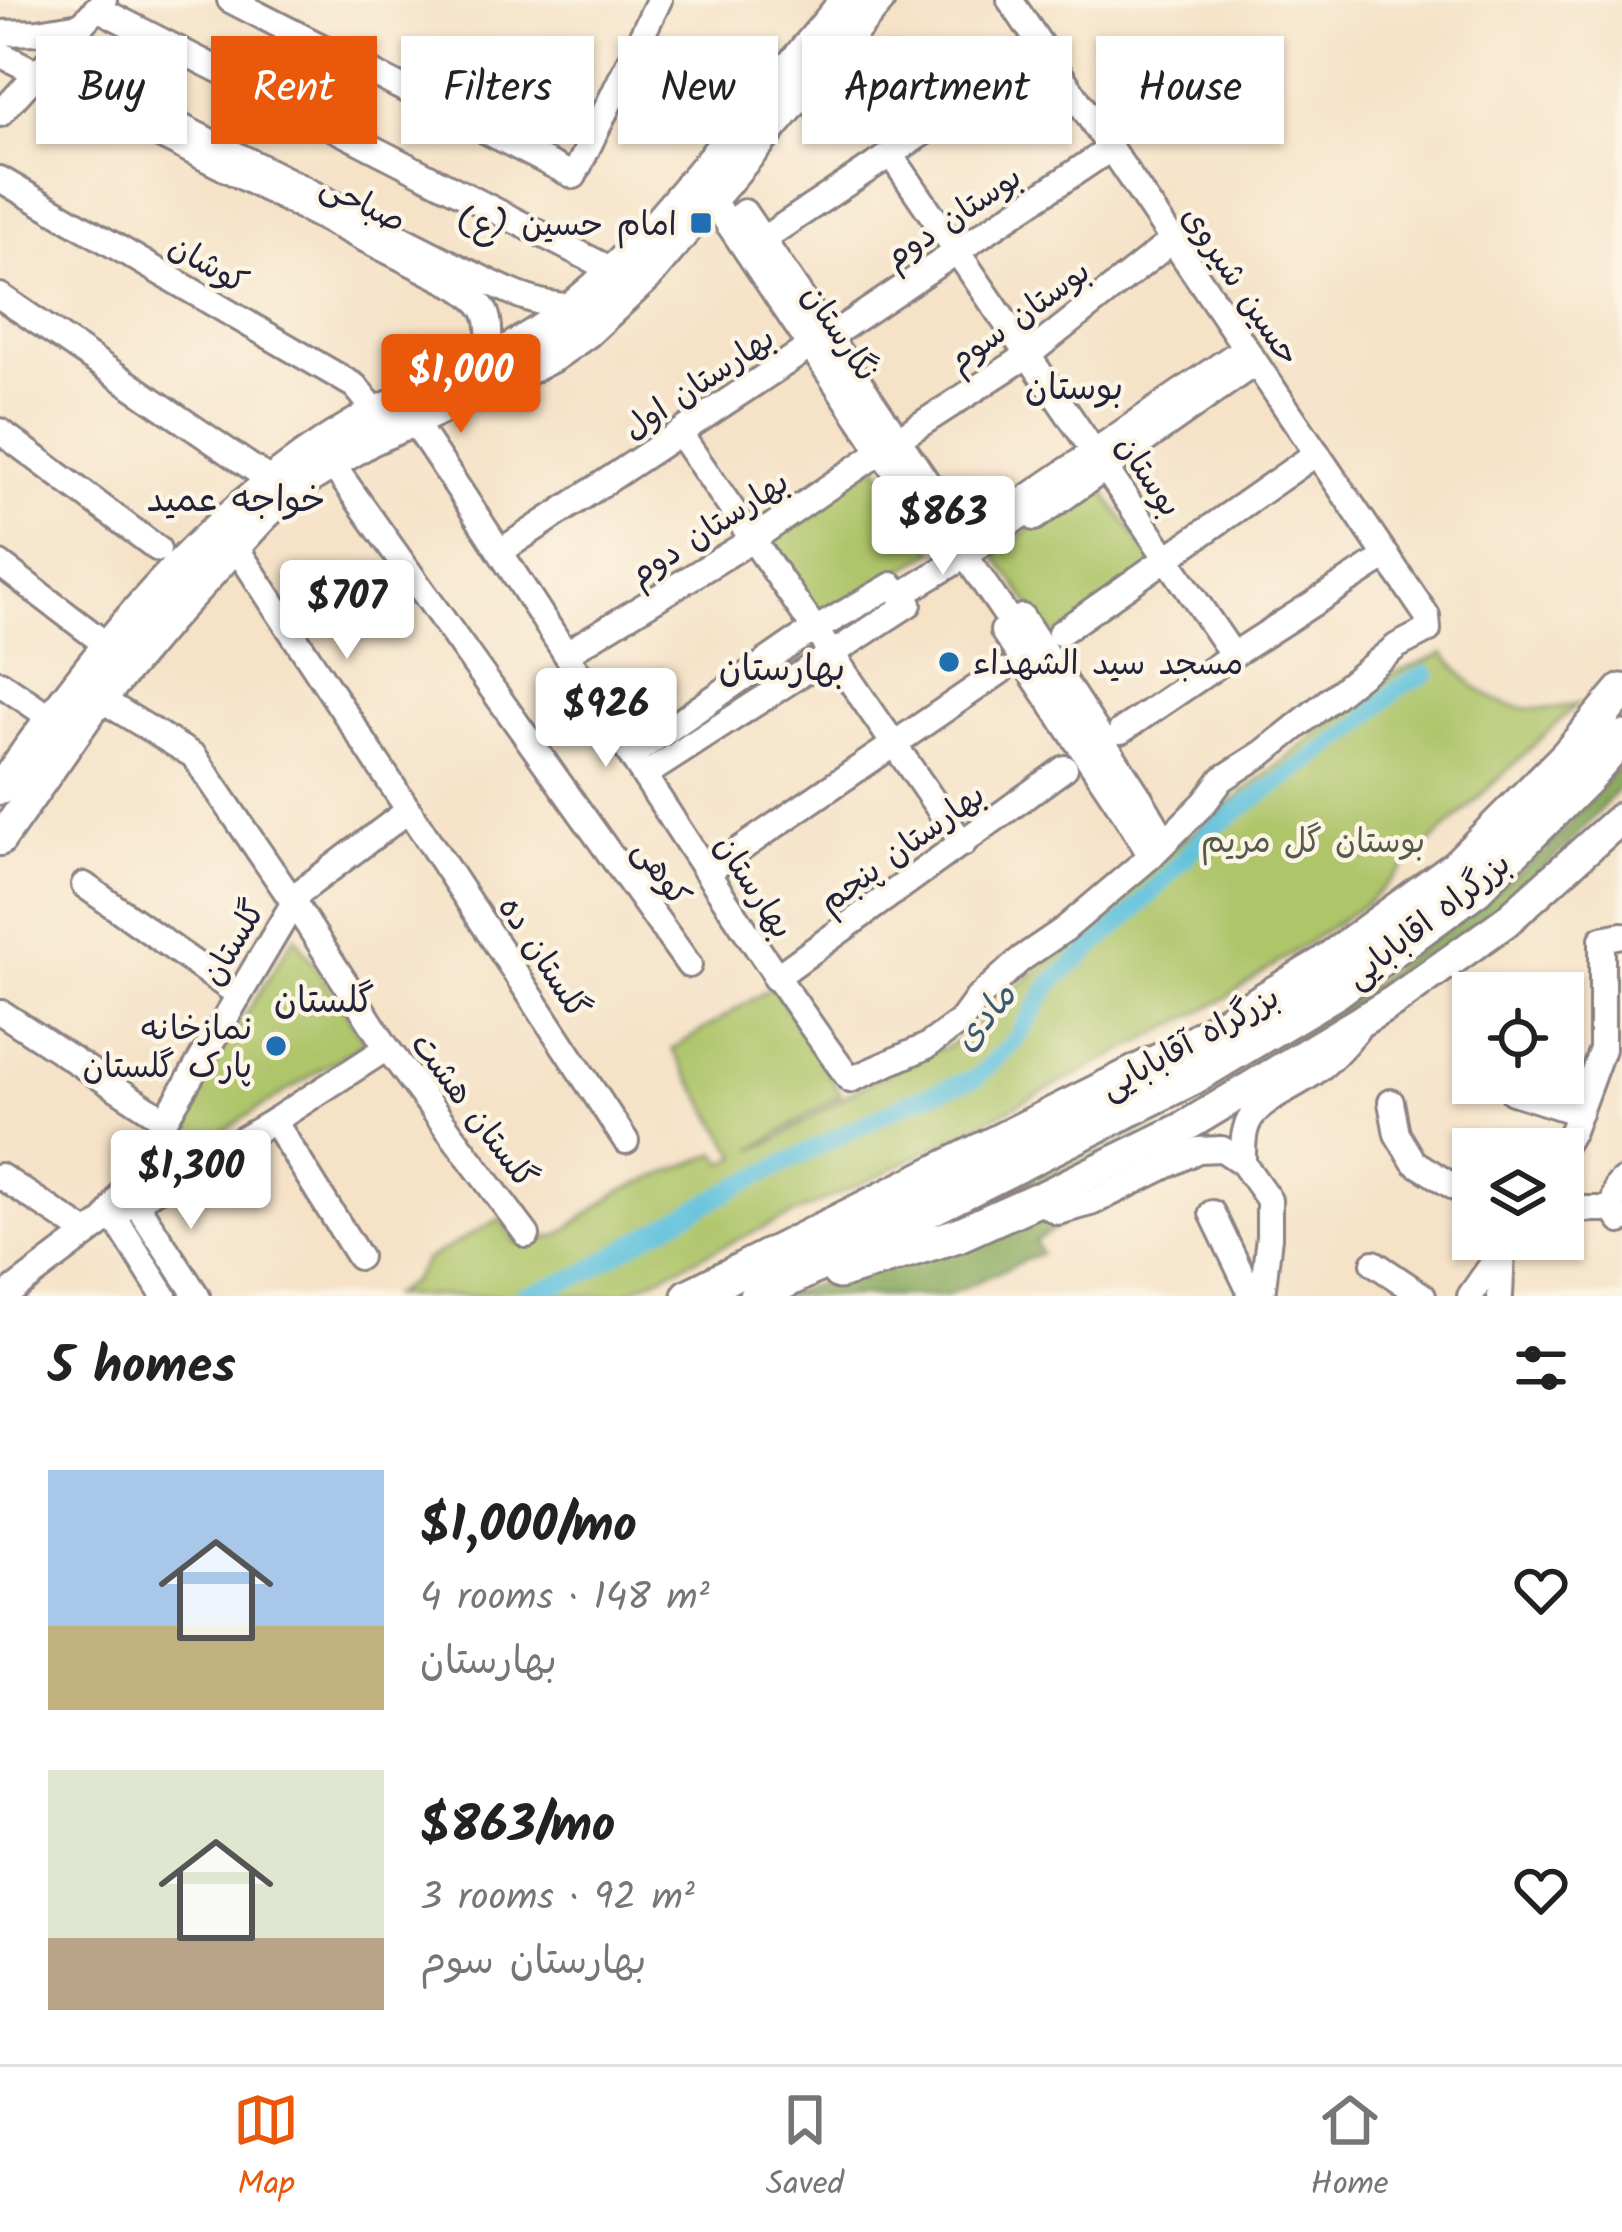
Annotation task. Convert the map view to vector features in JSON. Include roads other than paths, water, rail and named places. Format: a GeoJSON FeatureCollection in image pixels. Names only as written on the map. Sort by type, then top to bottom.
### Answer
{"type":"FeatureCollection","features":[{"type":"Feature","properties":{"kind":"highway","name":"بزرگراه آقابابایی"},"geometry":{"type":"LineString","coordinates":[[691,1294],[1177,1052],[1320,965],[1456,866],[1566,757],[1622,691]]}},
{"type":"Feature","properties":{"kind":"highway","name":"بزرگراه اقابابایی"},"geometry":{"type":"LineString","coordinates":[[756,1296],[1192,1078],[1337,991],[1477,890],[1622,738]]}},
{"type":"Feature","properties":{"kind":"highway"},"geometry":{"type":"LineString","coordinates":[[756,1296],[958,1235],[1036,1200]]}},
{"type":"Feature","properties":{"kind":"main road"},"geometry":{"type":"LineString","coordinates":[[0,788],[107,646],[296,486],[371,440],[553,356],[586,332],[720,211],[879,0]]}},
{"type":"Feature","properties":{"kind":"main road"},"geometry":{"type":"LineString","coordinates":[[0,840],[92,709],[236,533],[270,480],[361,420],[450,380],[537,333],[573,306],[600,264],[676,201],[832,5]]}},
{"type":"Feature","properties":{"kind":"main road"},"geometry":{"type":"LineString","coordinates":[[1036,1200],[1180,1129],[1366,1018],[1505,922],[1622,817]]}},
{"type":"Feature","properties":{"kind":"street"},"geometry":{"type":"LineString","coordinates":[[230,0],[574,176],[658,0]]}},
{"type":"Feature","properties":{"kind":"street","name":"حسین شیروی"},"geometry":{"type":"LineString","coordinates":[[1010,0],[1034,36]]}},
{"type":"Feature","properties":{"kind":"street"},"geometry":{"type":"LineString","coordinates":[[0,34],[38,32],[94,11],[600,264]]}},
{"type":"Feature","properties":{"kind":"street"},"geometry":{"type":"LineString","coordinates":[[71,36],[94,11]]}},
{"type":"Feature","properties":{"kind":"street","name":"صباحی"},"geometry":{"type":"LineString","coordinates":[[0,34],[36,61]]}},
{"type":"Feature","properties":{"kind":"street","name":"صباحی"},"geometry":{"type":"LineString","coordinates":[[0,54],[36,64]]}},
{"type":"Feature","properties":{"kind":"street"},"geometry":{"type":"LineString","coordinates":[[0,114],[36,74]]}},
{"type":"Feature","properties":{"kind":"street","name":"حسین شیروی"},"geometry":{"type":"LineString","coordinates":[[1072,92],[1427,616],[1428,630],[1397,646],[1263,753],[1222,779],[1158,848]]}},
{"type":"Feature","properties":{"kind":"street","name":"صباحی"},"geometry":{"type":"LineString","coordinates":[[187,139],[411,253],[526,299],[573,306]]}},
{"type":"Feature","properties":{"kind":"street"},"geometry":{"type":"LineString","coordinates":[[763,239],[907,144]]}},
{"type":"Feature","properties":{"kind":"street","name":"بوستان دوم"},"geometry":{"type":"LineString","coordinates":[[820,342],[1110,148]]}},
{"type":"Feature","properties":{"kind":"street","name":"بوستان"},"geometry":{"type":"LineString","coordinates":[[891,155],[1233,655]]}},
{"type":"Feature","properties":{"kind":"street","name":"کوشان"},"geometry":{"type":"LineString","coordinates":[[0,179],[355,386],[377,412]]}},
{"type":"Feature","properties":{"kind":"street"},"geometry":{"type":"LineString","coordinates":[[720,211],[744,212],[820,342]]}},
{"type":"Feature","properties":{"kind":"street","name":"نگارستان"},"geometry":{"type":"LineString","coordinates":[[720,211],[820,342],[921,500],[1012,624],[1003,631],[1131,804],[1158,848]]}},
{"type":"Feature","properties":{"kind":"street","name":"بوستان سوم"},"geometry":{"type":"LineString","coordinates":[[890,445],[1028,355],[1173,240]]}},
{"type":"Feature","properties":{"kind":"street","name":"صباحی"},"geometry":{"type":"LineString","coordinates":[[411,253],[479,300],[490,322],[489,343],[450,380]]}},
{"type":"Feature","properties":{"kind":"street"},"geometry":{"type":"LineString","coordinates":[[0,296],[270,480]]}},
{"type":"Feature","properties":{"kind":"street","name":"بهارستان اول"},"geometry":{"type":"LineString","coordinates":[[501,550],[820,342]]}},
{"type":"Feature","properties":{"kind":"street"},"geometry":{"type":"LineString","coordinates":[[901,595],[1028,510],[1022,502],[1099,459],[1250,356]]}},
{"type":"Feature","properties":{"kind":"street","name":"بهارستان"},"geometry":{"type":"LineString","coordinates":[[414,422],[775,978],[850,1081],[926,1046],[961,1022],[977,999],[1021,959],[1065,929],[1158,848]]}},
{"type":"Feature","properties":{"kind":"street"},"geometry":{"type":"LineString","coordinates":[[0,430],[158,549]]}},
{"type":"Feature","properties":{"kind":"street"},"geometry":{"type":"LineString","coordinates":[[680,434],[963,844]]}},
{"type":"Feature","properties":{"kind":"street","name":"بهارستان دوم"},"geometry":{"type":"LineString","coordinates":[[567,653],[752,540],[890,445]]}},
{"type":"Feature","properties":{"kind":"street"},"geometry":{"type":"LineString","coordinates":[[1060,634],[1317,453]]}},
{"type":"Feature","properties":{"kind":"street","name":"کوهی"},"geometry":{"type":"LineString","coordinates":[[332,464],[689,965]]}},
{"type":"Feature","properties":{"kind":"street","name":"گلستان ده"},"geometry":{"type":"LineString","coordinates":[[236,533],[409,810],[626,1141]]}},
{"type":"Feature","properties":{"kind":"street"},"geometry":{"type":"LineString","coordinates":[[1121,731],[1387,556]]}},
{"type":"Feature","properties":{"kind":"street"},"geometry":{"type":"LineString","coordinates":[[0,564],[107,646]]}},
{"type":"Feature","properties":{"kind":"street"},"geometry":{"type":"LineString","coordinates":[[892,585],[909,604],[832,655],[638,765],[814,630],[892,585]]}},
{"type":"Feature","properties":{"kind":"street"},"geometry":{"type":"LineString","coordinates":[[707,872],[1000,671]]}},
{"type":"Feature","properties":{"kind":"street"},"geometry":{"type":"LineString","coordinates":[[0,683],[50,717]]}},
{"type":"Feature","properties":{"kind":"street","name":"گلستان هشت"},"geometry":{"type":"LineString","coordinates":[[112,706],[194,756],[387,1048],[527,1235]]}},
{"type":"Feature","properties":{"kind":"street","name":"بهارستان پنجم"},"geometry":{"type":"LineString","coordinates":[[775,978],[1064,768]]}},
{"type":"Feature","properties":{"kind":"street","name":"گلستان"},"geometry":{"type":"LineString","coordinates":[[5,1296],[32,1288],[110,1217],[300,892],[409,810]]}},
{"type":"Feature","properties":{"kind":"street"},"geometry":{"type":"LineString","coordinates":[[84,885],[239,995]]}},
{"type":"Feature","properties":{"kind":"street"},"geometry":{"type":"LineString","coordinates":[[1572,1128],[1602,1049],[1612,937]]}},
{"type":"Feature","properties":{"kind":"street"},"geometry":{"type":"LineString","coordinates":[[2,1013],[165,1120]]}},
{"type":"Feature","properties":{"kind":"street"},"geometry":{"type":"LineString","coordinates":[[1244,1162],[1243,1142],[1250,1118],[1314,1073],[1366,1018]]}},
{"type":"Feature","properties":{"kind":"street"},"geometry":{"type":"LineString","coordinates":[[110,1217],[387,1048]]}},
{"type":"Feature","properties":{"kind":"street"},"geometry":{"type":"LineString","coordinates":[[1595,1067],[1622,1060]]}},
{"type":"Feature","properties":{"kind":"street"},"geometry":{"type":"LineString","coordinates":[[1391,1102],[1397,1134],[1414,1162],[1452,1186]]}},
{"type":"Feature","properties":{"kind":"street"},"geometry":{"type":"LineString","coordinates":[[1551,1104],[1579,1113]]}},
{"type":"Feature","properties":{"kind":"street"},"geometry":{"type":"LineString","coordinates":[[274,1121],[358,1257]]}},
{"type":"Feature","properties":{"kind":"street"},"geometry":{"type":"LineString","coordinates":[[1036,1200],[1058,1212],[1091,1202],[1198,1150],[1222,1149],[1244,1162],[1269,1200],[1262,1296]]}},
{"type":"Feature","properties":{"kind":"street"},"geometry":{"type":"LineString","coordinates":[[0,1176],[110,1217],[197,1296]]}},
{"type":"Feature","properties":{"kind":"street"},"geometry":{"type":"LineString","coordinates":[[1584,1212],[1617,1216],[1622,1181]]}},
{"type":"Feature","properties":{"kind":"street"},"geometry":{"type":"LineString","coordinates":[[1212,1213],[1252,1296]]}},
{"type":"Feature","properties":{"kind":"street"},"geometry":{"type":"LineString","coordinates":[[110,1217],[164,1296]]}},
{"type":"Feature","properties":{"kind":"street"},"geometry":{"type":"LineString","coordinates":[[1469,1296],[1494,1260]]}},
{"type":"Feature","properties":{"kind":"street"},"geometry":{"type":"LineString","coordinates":[[1500,1296],[1503,1260]]}},
{"type":"Feature","properties":{"kind":"street"},"geometry":{"type":"LineString","coordinates":[[1374,1263],[1423,1296]]}},
{"type":"Feature","properties":{"kind":"waterway","name":"مادی"},"geometry":{"type":"LineString","coordinates":[[522,1296],[582,1275],[735,1188],[913,1100],[976,1078],[1014,1042],[1051,983],[1133,912],[1212,829],[1356,728],[1398,688],[1426,674]]}},
{"type":"Feature","properties":{"kind":"place","name":"امام حسین (ع)"},"geometry":{"type":"Point","coordinates":[701,223]}},
{"type":"Feature","properties":{"kind":"place","name":"مسجد سید الشهداء"},"geometry":{"type":"Point","coordinates":[949,662]}},
{"type":"Feature","properties":{"kind":"place","name":"نمازخانه پارک گلستان"},"geometry":{"type":"Point","coordinates":[276,1046]}},
{"type":"Feature","properties":{"kind":"district","name":"بوستان"},"geometry":{"type":"Point","coordinates":[1074,386]}},
{"type":"Feature","properties":{"kind":"district","name":"خواجه عمید"},"geometry":{"type":"Point","coordinates":[236,498]}},
{"type":"Feature","properties":{"kind":"district","name":"بهارستان"},"geometry":{"type":"Point","coordinates":[782,667]}},
{"type":"Feature","properties":{"kind":"district","name":"گلستان"},"geometry":{"type":"Point","coordinates":[324,999]}},
{"type":"Feature","properties":{"kind":"park label","name":"بوستان گل مریم"},"geometry":{"type":"Point","coordinates":[1313,840]}}]}
